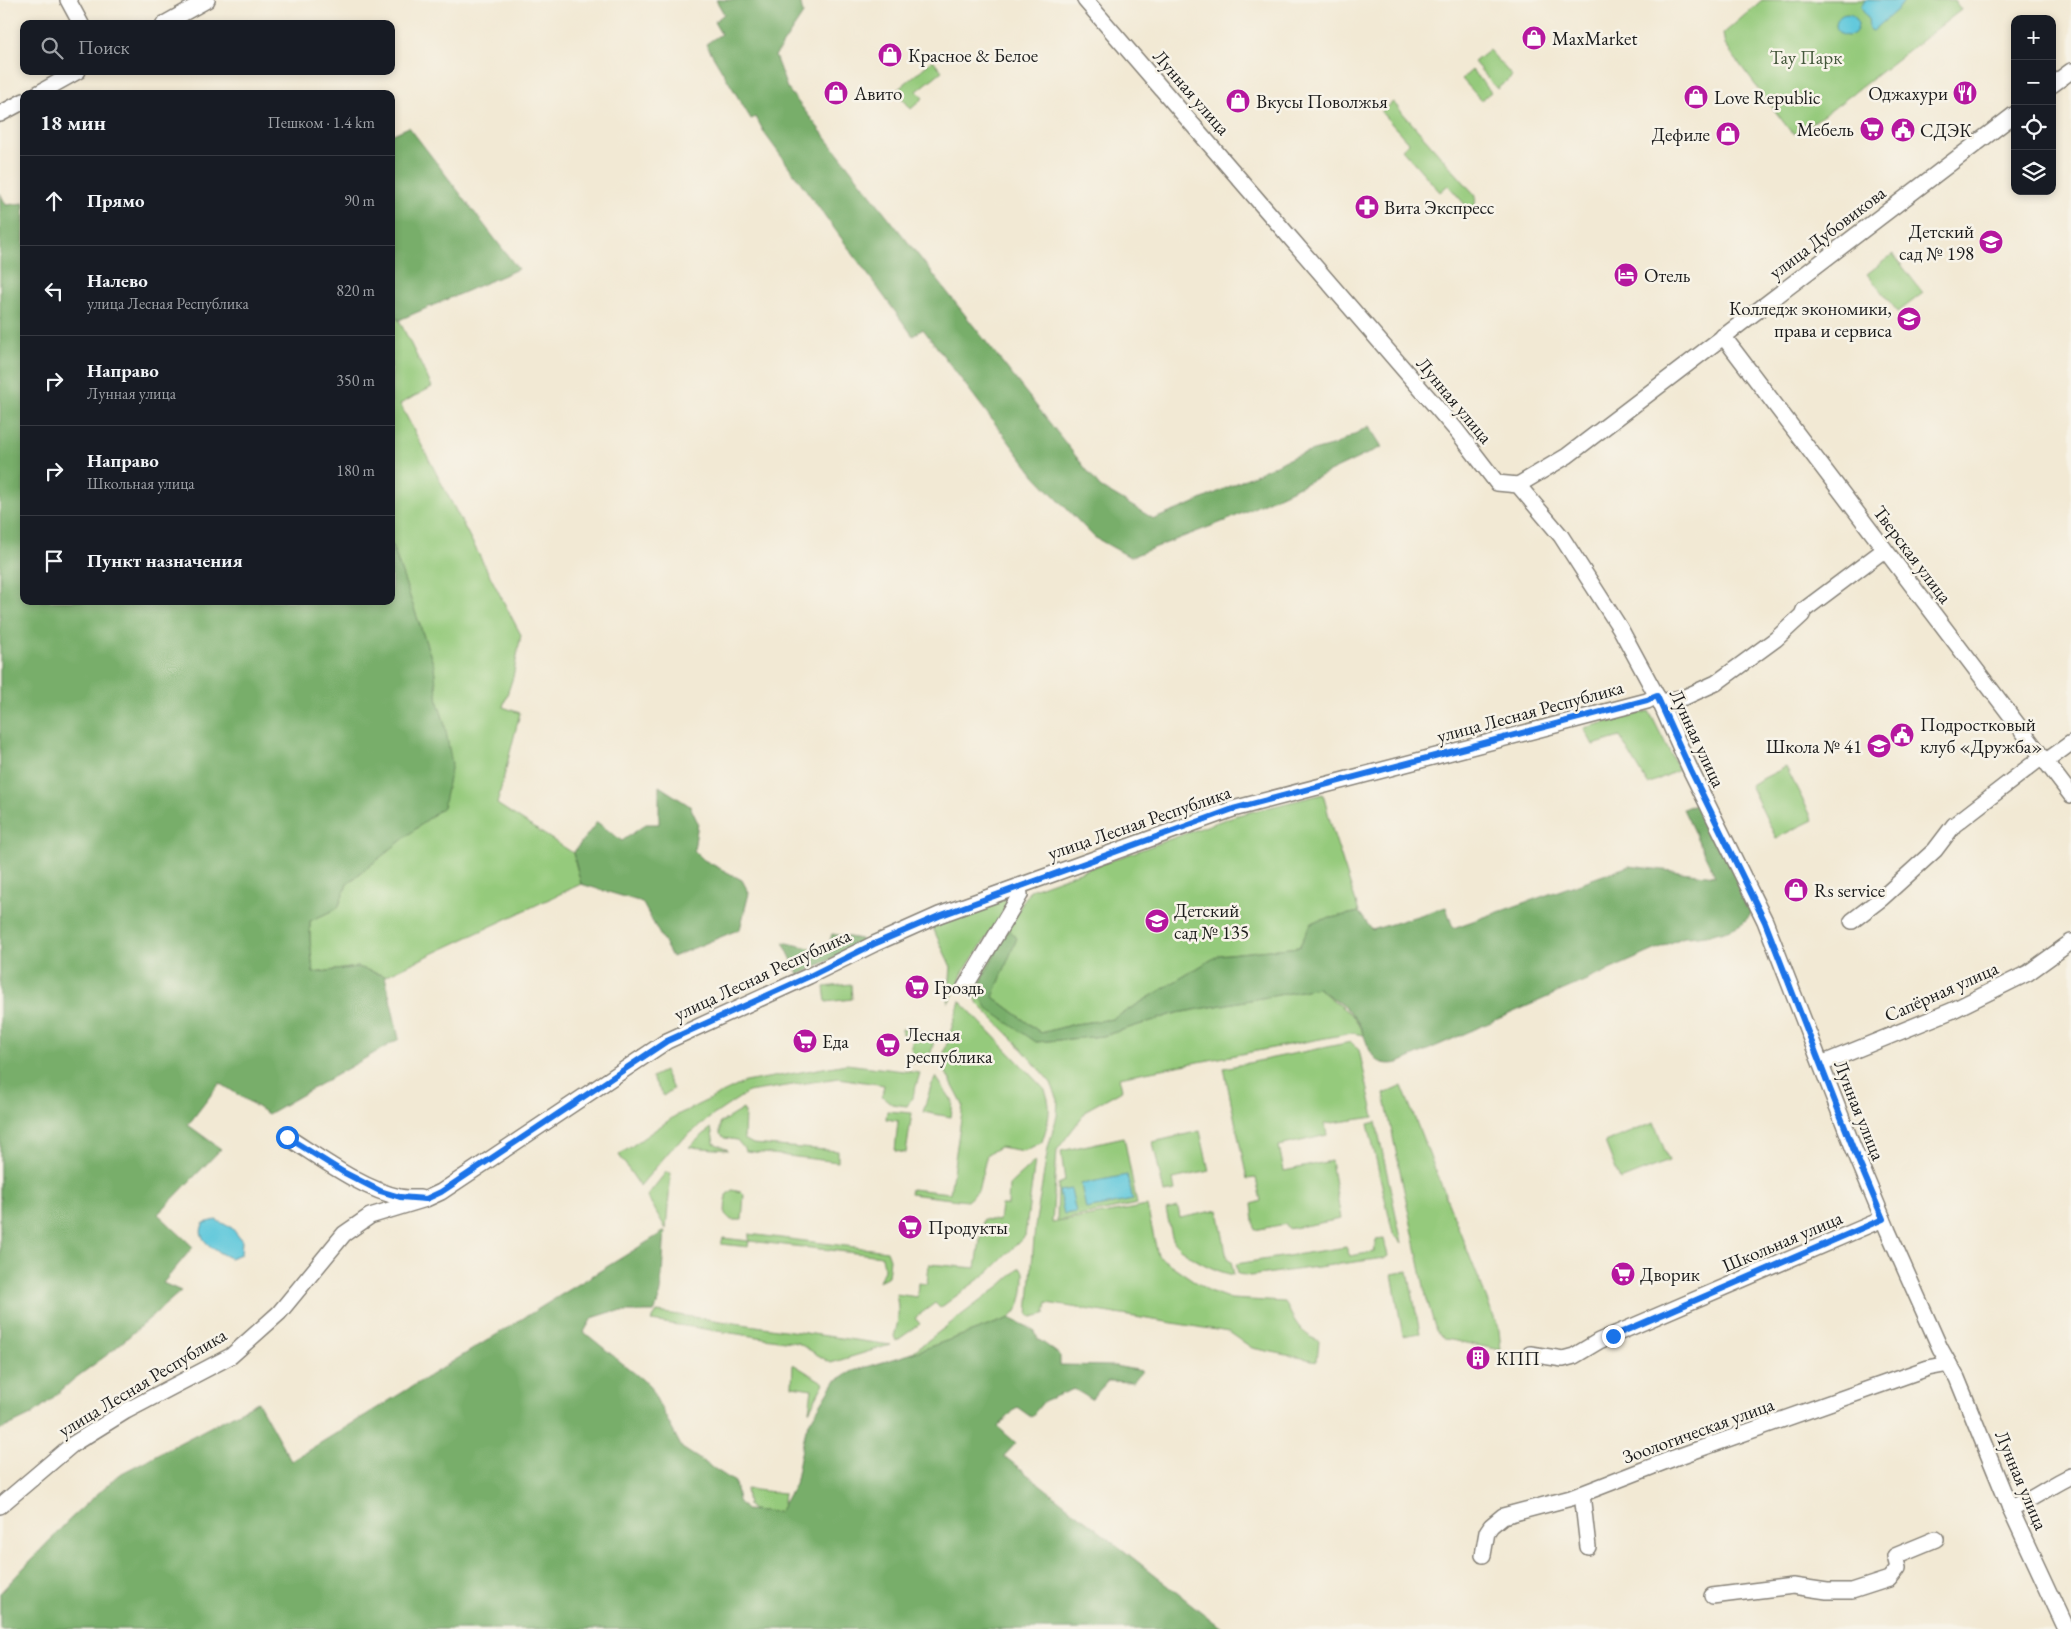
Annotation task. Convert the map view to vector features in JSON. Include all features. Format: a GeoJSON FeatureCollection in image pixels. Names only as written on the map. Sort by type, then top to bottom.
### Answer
{"type":"FeatureCollection","features":[{"type":"Feature","properties":{"kind":"street"},"geometry":{"type":"LineString","coordinates":[[68,0],[79,20]]}},
{"type":"Feature","properties":{"kind":"street"},"geometry":{"type":"LineString","coordinates":[[171,20],[207,0]]}},
{"type":"Feature","properties":{"kind":"street","name":"Лунная улица"},"geometry":{"type":"LineString","coordinates":[[1085,0],[1457,431],[1497,483],[1518,485],[1561,536],[1620,628],[1659,699],[1691,771],[1765,922],[1853,1148],[1883,1219],[1957,1378],[2010,1508],[2066,1629]]}},
{"type":"Feature","properties":{"kind":"street"},"geometry":{"type":"LineString","coordinates":[[2056,83],[2071,71]]}},
{"type":"Feature","properties":{"kind":"street"},"geometry":{"type":"LineString","coordinates":[[44,90],[71,75]]}},
{"type":"Feature","properties":{"kind":"street"},"geometry":{"type":"LineString","coordinates":[[0,114],[20,103]]}},
{"type":"Feature","properties":{"kind":"street","name":"улица Дубовикова"},"geometry":{"type":"LineString","coordinates":[[1518,485],[1567,456],[2011,117]]}},
{"type":"Feature","properties":{"kind":"street","name":"Тверская улица"},"geometry":{"type":"LineString","coordinates":[[1723,336],[2071,795]]}},
{"type":"Feature","properties":{"kind":"street","name":"улица Лесная Республика"},"geometry":{"type":"LineString","coordinates":[[0,1506],[73,1444],[126,1411],[230,1356],[278,1313],[344,1234],[370,1216],[426,1199],[441,1192],[667,1041],[810,976],[874,944],[939,916],[1233,809],[1628,706],[1659,699],[1685,697],[1716,683],[1776,639],[1802,615],[1804,610],[1884,550]]}},
{"type":"Feature","properties":{"kind":"street"},"geometry":{"type":"LineString","coordinates":[[1852,921],[1882,898],[1934,850],[1954,825],[2044,760],[2071,743]]}},
{"type":"Feature","properties":{"kind":"street"},"geometry":{"type":"LineString","coordinates":[[965,987],[1020,895],[1019,886]]}},
{"type":"Feature","properties":{"kind":"street","name":"Сапёрная улица"},"geometry":{"type":"LineString","coordinates":[[1821,1064],[1951,1011],[2028,973],[2071,942]]}},
{"type":"Feature","properties":{"kind":"street"},"geometry":{"type":"LineString","coordinates":[[287,1137],[343,1172],[380,1191],[400,1197],[426,1199]]}},
{"type":"Feature","properties":{"kind":"street","name":"Школьная улица"},"geometry":{"type":"LineString","coordinates":[[1530,1354],[1563,1359],[1574,1356],[1599,1341],[1883,1219]]}},
{"type":"Feature","properties":{"kind":"street","name":"Зоологическая улица"},"geometry":{"type":"LineString","coordinates":[[1482,1555],[1487,1532],[1503,1516],[1582,1494],[1674,1458],[1928,1368],[1949,1364]]}},
{"type":"Feature","properties":{"kind":"street"},"geometry":{"type":"LineString","coordinates":[[2010,1508],[2022,1504],[2071,1476]]}},
{"type":"Feature","properties":{"kind":"street"},"geometry":{"type":"LineString","coordinates":[[1582,1494],[1588,1547]]}},
{"type":"Feature","properties":{"kind":"street"},"geometry":{"type":"LineString","coordinates":[[1712,1596],[1792,1586],[1827,1591],[1852,1591],[1889,1579],[1898,1568],[1895,1556],[1936,1539]]}},
{"type":"Feature","properties":{"kind":"green space"},"geometry":{"type":"Polygon","coordinates":[[[716,0],[800,0],[803,14],[775,56],[787,88],[1100,487],[1154,519],[1192,504],[1295,456],[1335,445],[1369,426],[1382,447],[1230,519],[1130,557],[1094,537],[1035,476],[923,329],[913,336],[765,134],[756,117],[751,119],[706,44],[721,34],[714,22],[724,14],[716,0]]]}},
{"type":"Feature","properties":{"kind":"green space","name":"Тау Парк"},"geometry":{"type":"Polygon","coordinates":[[[1762,0],[1954,0],[1961,10],[1834,108],[1796,134],[1791,132],[1725,45],[1723,34],[1762,0]]]}},
{"type":"Feature","properties":{"kind":"green space"},"geometry":{"type":"Polygon","coordinates":[[[1489,50],[1512,76],[1497,89],[1474,62],[1489,50]]]}},
{"type":"Feature","properties":{"kind":"green space"},"geometry":{"type":"Polygon","coordinates":[[[933,60],[942,71],[917,91],[923,98],[911,109],[896,91],[933,60]]]}},
{"type":"Feature","properties":{"kind":"green space"},"geometry":{"type":"Polygon","coordinates":[[[1472,70],[1491,92],[1481,100],[1462,79],[1472,70]]]}},
{"type":"Feature","properties":{"kind":"green space"},"geometry":{"type":"Polygon","coordinates":[[[1393,102],[1476,196],[1474,215],[1448,185],[1440,192],[1402,149],[1409,143],[1381,112],[1393,102]]]}},
{"type":"Feature","properties":{"kind":"green space"},"geometry":{"type":"Polygon","coordinates":[[[409,127],[518,269],[399,320],[395,317],[395,133],[409,127]]]}},
{"type":"Feature","properties":{"kind":"green space"},"geometry":{"type":"Polygon","coordinates":[[[0,193],[6,205],[20,203],[20,605],[395,605],[395,554],[434,666],[438,703],[444,721],[452,764],[443,807],[347,884],[338,908],[310,921],[313,973],[358,967],[385,976],[399,1039],[268,1114],[220,1083],[188,1125],[221,1149],[158,1214],[193,1247],[163,1283],[181,1291],[111,1352],[74,1379],[48,1402],[31,1415],[0,1430],[0,193]]]}},
{"type":"Feature","properties":{"kind":"green space"},"geometry":{"type":"Polygon","coordinates":[[[1893,254],[1923,293],[1898,312],[1867,274],[1893,254]]]}},
{"type":"Feature","properties":{"kind":"green space"},"geometry":{"type":"Polygon","coordinates":[[[395,317],[399,320],[432,387],[400,404],[521,635],[513,677],[503,707],[520,713],[497,804],[573,853],[581,884],[385,976],[358,967],[313,973],[310,921],[338,908],[347,884],[443,807],[444,721],[438,703],[434,666],[395,554],[395,317]]]}},
{"type":"Feature","properties":{"kind":"green space"},"geometry":{"type":"Polygon","coordinates":[[[1649,711],[1679,770],[1648,784],[1620,737],[1593,745],[1584,728],[1649,711]]]}},
{"type":"Feature","properties":{"kind":"green space"},"geometry":{"type":"Polygon","coordinates":[[[1786,767],[1813,820],[1776,838],[1750,785],[1786,767]]]}},
{"type":"Feature","properties":{"kind":"green space"},"geometry":{"type":"Polygon","coordinates":[[[659,786],[690,806],[698,823],[694,850],[704,860],[742,880],[749,893],[740,929],[672,957],[642,902],[581,884],[573,853],[597,822],[622,841],[646,824],[659,824],[659,786]]]}},
{"type":"Feature","properties":{"kind":"green space"},"geometry":{"type":"Polygon","coordinates":[[[1323,794],[1333,832],[1359,912],[1312,922],[1299,947],[1219,955],[1113,1019],[1075,1024],[1041,1033],[993,997],[1016,938],[1008,930],[984,976],[978,993],[1036,1042],[1103,1036],[1177,1013],[1318,988],[1354,1017],[1364,1035],[1352,1033],[1119,1077],[1122,1090],[1088,1109],[1057,1150],[1052,1223],[1147,1206],[1158,1256],[1209,1291],[1231,1299],[1285,1302],[1294,1320],[1302,1330],[1319,1341],[1317,1361],[1252,1348],[1229,1332],[1047,1303],[1045,1314],[1032,1317],[1028,1315],[1035,1226],[1048,1148],[1057,1116],[1058,1100],[1051,1083],[1015,1041],[978,1004],[972,989],[1030,890],[1234,816],[1323,794]]]}},
{"type":"Feature","properties":{"kind":"green space"},"geometry":{"type":"Polygon","coordinates":[[[1701,801],[1751,909],[1746,920],[1734,928],[1725,931],[1684,937],[1398,1063],[1387,1064],[1379,1062],[1370,1050],[1355,1018],[1343,1006],[1318,988],[1177,1013],[1103,1036],[1036,1042],[988,1009],[978,993],[984,976],[1008,930],[1017,938],[993,997],[1041,1033],[1075,1024],[1113,1019],[1219,955],[1299,947],[1312,922],[1359,912],[1372,930],[1446,907],[1453,928],[1629,866],[1715,876],[1683,809],[1701,801]]]}},
{"type":"Feature","properties":{"kind":"green space"},"geometry":{"type":"Polygon","coordinates":[[[1007,897],[1009,900],[998,921],[962,974],[958,987],[948,1003],[951,967],[931,924],[1007,897]]]}},
{"type":"Feature","properties":{"kind":"green space"},"geometry":{"type":"Polygon","coordinates":[[[832,934],[861,939],[862,944],[799,975],[783,942],[827,952],[832,934]]]}},
{"type":"Feature","properties":{"kind":"green space"},"geometry":{"type":"Polygon","coordinates":[[[851,984],[852,999],[826,1002],[824,987],[851,984]]]}},
{"type":"Feature","properties":{"kind":"green space"},"geometry":{"type":"Polygon","coordinates":[[[960,1001],[1045,1090],[1049,1103],[1048,1122],[1042,1142],[1024,1151],[1000,1147],[987,1154],[978,1191],[967,1201],[910,1194],[911,1189],[950,1193],[963,1105],[943,1067],[942,1059],[960,1001]]]}},
{"type":"Feature","properties":{"kind":"green space"},"geometry":{"type":"Polygon","coordinates":[[[902,1029],[931,1034],[935,1037],[927,1063],[910,1062],[913,1036],[902,1034],[902,1029]]]}},
{"type":"Feature","properties":{"kind":"green space"},"geometry":{"type":"Polygon","coordinates":[[[1351,1042],[1359,1050],[1374,1117],[1325,1124],[1327,1135],[1279,1146],[1284,1171],[1331,1161],[1341,1219],[1288,1229],[1285,1224],[1255,1230],[1252,1204],[1261,1201],[1256,1178],[1247,1179],[1224,1068],[1351,1042]]]}},
{"type":"Feature","properties":{"kind":"green space"},"geometry":{"type":"Polygon","coordinates":[[[846,1064],[920,1073],[913,1096],[907,1106],[892,1104],[882,1096],[884,1085],[838,1078],[748,1092],[712,1116],[673,1147],[640,1186],[619,1155],[675,1116],[745,1082],[846,1064]]]}},
{"type":"Feature","properties":{"kind":"green space"},"geometry":{"type":"Polygon","coordinates":[[[664,1071],[673,1089],[663,1096],[652,1077],[664,1071]]]}},
{"type":"Feature","properties":{"kind":"green space"},"geometry":{"type":"Polygon","coordinates":[[[936,1077],[953,1102],[951,1117],[923,1112],[931,1086],[936,1077]]]}},
{"type":"Feature","properties":{"kind":"green space"},"geometry":{"type":"Polygon","coordinates":[[[1402,1086],[1499,1330],[1501,1350],[1446,1339],[1436,1331],[1426,1296],[1384,1094],[1402,1086]]]}},
{"type":"Feature","properties":{"kind":"green space"},"geometry":{"type":"Polygon","coordinates":[[[743,1109],[745,1113],[744,1139],[753,1144],[838,1151],[838,1162],[746,1151],[737,1140],[724,1138],[720,1134],[720,1123],[743,1109]]]}},
{"type":"Feature","properties":{"kind":"green space"},"geometry":{"type":"Polygon","coordinates":[[[887,1111],[912,1113],[906,1153],[895,1151],[898,1121],[886,1119],[887,1111]]]}},
{"type":"Feature","properties":{"kind":"green space"},"geometry":{"type":"Polygon","coordinates":[[[1376,1122],[1402,1243],[1393,1234],[1368,1124],[1376,1122]]]}},
{"type":"Feature","properties":{"kind":"green space"},"geometry":{"type":"Polygon","coordinates":[[[1654,1123],[1669,1161],[1620,1180],[1605,1142],[1654,1123]]]}},
{"type":"Feature","properties":{"kind":"green space"},"geometry":{"type":"Polygon","coordinates":[[[711,1128],[714,1143],[728,1150],[689,1147],[711,1128]]]}},
{"type":"Feature","properties":{"kind":"green space"},"geometry":{"type":"Polygon","coordinates":[[[1200,1131],[1209,1171],[1173,1179],[1175,1191],[1164,1193],[1153,1142],[1200,1131]]]}},
{"type":"Feature","properties":{"kind":"green space"},"geometry":{"type":"Polygon","coordinates":[[[1124,1137],[1137,1204],[1057,1221],[1058,1184],[1065,1181],[1061,1151],[1124,1137]]]}},
{"type":"Feature","properties":{"kind":"green space"},"geometry":{"type":"Polygon","coordinates":[[[1035,1161],[1025,1236],[990,1271],[940,1308],[935,1303],[915,1318],[920,1324],[896,1341],[894,1336],[898,1321],[898,1310],[896,1294],[917,1297],[918,1283],[927,1284],[929,1264],[976,1268],[983,1219],[999,1221],[1001,1205],[1008,1205],[1009,1185],[1035,1161]]]}},
{"type":"Feature","properties":{"kind":"green space"},"geometry":{"type":"Polygon","coordinates":[[[666,1172],[671,1173],[666,1229],[647,1196],[666,1172]]]}},
{"type":"Feature","properties":{"kind":"green space"},"geometry":{"type":"Polygon","coordinates":[[[732,1190],[741,1192],[744,1195],[742,1220],[731,1220],[725,1214],[726,1195],[732,1190]]]}},
{"type":"Feature","properties":{"kind":"green space"},"geometry":{"type":"Polygon","coordinates":[[[1178,1207],[1180,1218],[1218,1210],[1227,1258],[1231,1261],[1234,1275],[1203,1264],[1176,1244],[1171,1233],[1166,1210],[1178,1207]]]}},
{"type":"Feature","properties":{"kind":"green space"},"geometry":{"type":"Polygon","coordinates":[[[665,1231],[661,1285],[654,1312],[611,1312],[592,1318],[584,1332],[649,1385],[682,1448],[735,1482],[738,1501],[746,1510],[779,1512],[795,1484],[806,1428],[835,1381],[853,1371],[910,1354],[1010,1318],[1030,1328],[1035,1332],[1038,1339],[1060,1355],[1060,1365],[1115,1366],[1142,1371],[1133,1382],[1108,1381],[1091,1399],[1074,1389],[1044,1401],[1031,1417],[1017,1407],[998,1427],[1016,1443],[1004,1456],[1223,1629],[0,1629],[0,1593],[68,1521],[118,1475],[258,1402],[291,1461],[665,1231]]]}},
{"type":"Feature","properties":{"kind":"green space"},"geometry":{"type":"Polygon","coordinates":[[[749,1234],[887,1251],[890,1259],[888,1276],[879,1282],[884,1269],[882,1256],[749,1241],[749,1234]]]}},
{"type":"Feature","properties":{"kind":"green space"},"geometry":{"type":"Polygon","coordinates":[[[723,1238],[749,1241],[748,1247],[721,1244],[723,1238]]]}},
{"type":"Feature","properties":{"kind":"green space"},"geometry":{"type":"Polygon","coordinates":[[[1384,1239],[1388,1256],[1385,1258],[1250,1276],[1238,1274],[1236,1264],[1346,1247],[1350,1256],[1374,1252],[1376,1240],[1384,1239]]]}},
{"type":"Feature","properties":{"kind":"green space"},"geometry":{"type":"Polygon","coordinates":[[[1020,1268],[1024,1272],[1022,1297],[1018,1308],[1010,1318],[910,1354],[1001,1285],[1020,1268]]]}},
{"type":"Feature","properties":{"kind":"green space"},"geometry":{"type":"Polygon","coordinates":[[[1408,1271],[1420,1333],[1403,1336],[1392,1274],[1408,1271]]]}},
{"type":"Feature","properties":{"kind":"green space"},"geometry":{"type":"Polygon","coordinates":[[[657,1312],[890,1345],[831,1363],[798,1343],[651,1321],[657,1312]]]}},
{"type":"Feature","properties":{"kind":"green space"},"geometry":{"type":"Polygon","coordinates":[[[793,1364],[824,1383],[809,1411],[812,1389],[792,1386],[793,1364]]]}},
{"type":"Feature","properties":{"kind":"green space"},"geometry":{"type":"Polygon","coordinates":[[[746,1489],[784,1493],[782,1513],[753,1510],[748,1506],[746,1489]]]}},
{"type":"Feature","properties":{"kind":"water"},"geometry":{"type":"Polygon","coordinates":[[[1865,0],[1905,0],[1899,8],[1873,31],[1869,29],[1868,18],[1861,7],[1865,0]]]}},
{"type":"Feature","properties":{"kind":"water"},"geometry":{"type":"Polygon","coordinates":[[[1847,14],[1855,17],[1858,25],[1855,33],[1847,36],[1839,33],[1836,25],[1839,17],[1847,14]]]}},
{"type":"Feature","properties":{"kind":"water"},"geometry":{"type":"Polygon","coordinates":[[[1127,1175],[1133,1200],[1086,1209],[1081,1184],[1127,1175]]]}},
{"type":"Feature","properties":{"kind":"water"},"geometry":{"type":"Polygon","coordinates":[[[1071,1189],[1076,1212],[1064,1214],[1059,1191],[1071,1189]]]}},
{"type":"Feature","properties":{"kind":"water"},"geometry":{"type":"Polygon","coordinates":[[[216,1220],[232,1228],[242,1241],[241,1254],[230,1258],[213,1249],[204,1240],[201,1229],[204,1223],[216,1220]]]}},
{"type":"Feature","properties":{"kind":"place","name":"MaxMarket"},"geometry":{"type":"Point","coordinates":[1534,38]}},
{"type":"Feature","properties":{"kind":"place","name":"Красное & Белое"},"geometry":{"type":"Point","coordinates":[890,55]}},
{"type":"Feature","properties":{"kind":"place","name":"Авито"},"geometry":{"type":"Point","coordinates":[836,93]}},
{"type":"Feature","properties":{"kind":"place","name":"Оджахури"},"geometry":{"type":"Point","coordinates":[1965,93]}},
{"type":"Feature","properties":{"kind":"place","name":"Love Republic"},"geometry":{"type":"Point","coordinates":[1696,97]}},
{"type":"Feature","properties":{"kind":"place","name":"Вкусы Поволжья"},"geometry":{"type":"Point","coordinates":[1238,101]}},
{"type":"Feature","properties":{"kind":"place","name":"Мебель"},"geometry":{"type":"Point","coordinates":[1872,129]}},
{"type":"Feature","properties":{"kind":"place","name":"СДЭК"},"geometry":{"type":"Point","coordinates":[1903,130]}},
{"type":"Feature","properties":{"kind":"place","name":"Дефиле"},"geometry":{"type":"Point","coordinates":[1728,134]}},
{"type":"Feature","properties":{"kind":"place","name":"Вита Экспресс"},"geometry":{"type":"Point","coordinates":[1367,207]}},
{"type":"Feature","properties":{"kind":"place","name":"Детский сад № 198"},"geometry":{"type":"Point","coordinates":[1991,242]}},
{"type":"Feature","properties":{"kind":"place","name":"Отель"},"geometry":{"type":"Point","coordinates":[1626,275]}},
{"type":"Feature","properties":{"kind":"place","name":"Колледж экономики, права и сервиса"},"geometry":{"type":"Point","coordinates":[1909,319]}},
{"type":"Feature","properties":{"kind":"place","name":"Подростковый клуб «Дружба»"},"geometry":{"type":"Point","coordinates":[1902,735]}},
{"type":"Feature","properties":{"kind":"place","name":"Школа № 41"},"geometry":{"type":"Point","coordinates":[1879,746]}},
{"type":"Feature","properties":{"kind":"place","name":"Rs service"},"geometry":{"type":"Point","coordinates":[1796,890]}},
{"type":"Feature","properties":{"kind":"place","name":"Детский сад № 135"},"geometry":{"type":"Point","coordinates":[1157,921]}},
{"type":"Feature","properties":{"kind":"place","name":"Гроздь"},"geometry":{"type":"Point","coordinates":[917,987]}},
{"type":"Feature","properties":{"kind":"place","name":"Еда"},"geometry":{"type":"Point","coordinates":[805,1041]}},
{"type":"Feature","properties":{"kind":"place","name":"Лесная республика"},"geometry":{"type":"Point","coordinates":[888,1045]}},
{"type":"Feature","properties":{"kind":"place","name":"Продукты"},"geometry":{"type":"Point","coordinates":[910,1227]}},
{"type":"Feature","properties":{"kind":"place","name":"Дворик"},"geometry":{"type":"Point","coordinates":[1623,1274]}},
{"type":"Feature","properties":{"kind":"place","name":"КПП"},"geometry":{"type":"Point","coordinates":[1478,1358]}},
{"type":"Feature","properties":{"kind":"route"},"geometry":{"type":"LineString","coordinates":[[287,1137],[343,1172],[380,1191],[400,1197],[426,1199],[441,1192],[667,1041],[810,976],[874,944],[939,916],[1233,809],[1318,788],[1657,696],[1691,771],[1765,922],[1853,1148],[1883,1219],[1613,1336]]}}]}
